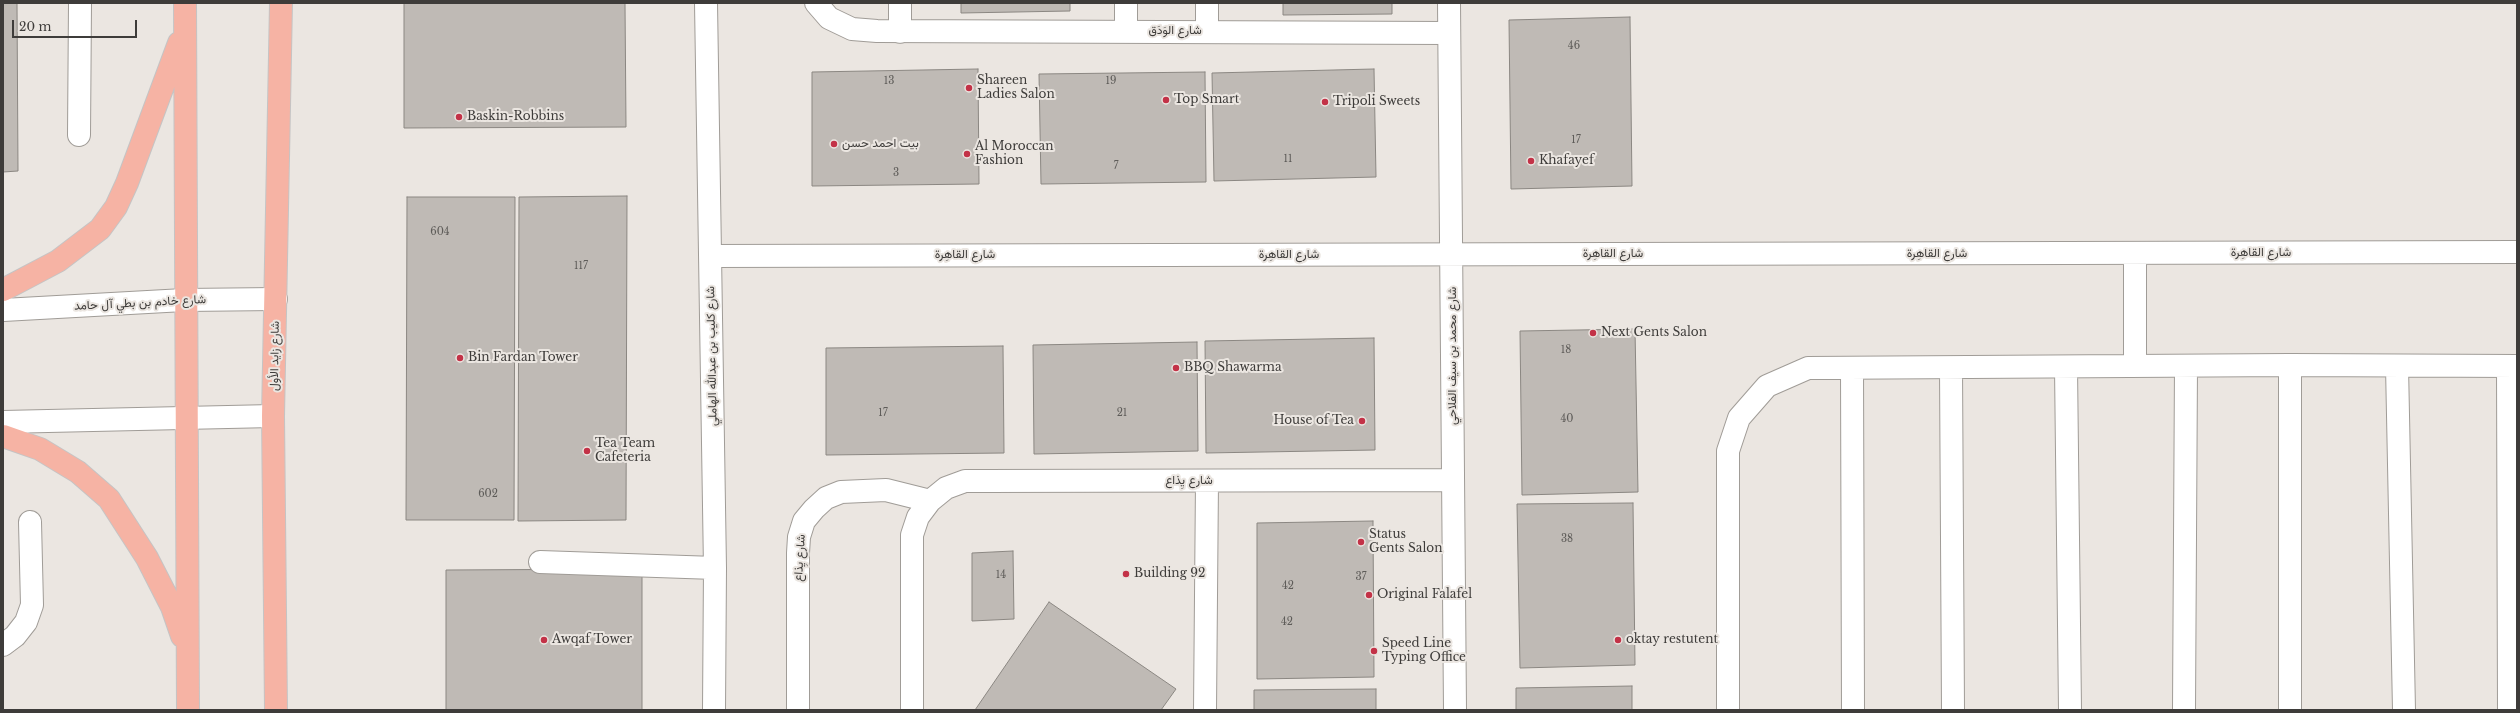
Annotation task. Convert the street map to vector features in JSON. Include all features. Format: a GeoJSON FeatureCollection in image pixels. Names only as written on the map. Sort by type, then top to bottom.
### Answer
{"type":"FeatureCollection","features":[{"type":"Feature","properties":{"kind":"main road"},"geometry":{"type":"LineString","coordinates":[[185,3],[184,300],[188,710]]}},
{"type":"Feature","properties":{"kind":"main road","name":"شارع زايد الأول"},"geometry":{"type":"LineString","coordinates":[[276,710],[274,416],[281,3]]}},
{"type":"Feature","properties":{"kind":"main road"},"geometry":{"type":"LineString","coordinates":[[3,290],[79,247],[100,229],[116,207],[149,128],[185,29]]}},
{"type":"Feature","properties":{"kind":"main road"},"geometry":{"type":"LineString","coordinates":[[3,436],[46,452],[78,472],[110,499],[147,558],[172,607],[188,650]]}},
{"type":"Feature","properties":{"kind":"street"},"geometry":{"type":"LineString","coordinates":[[80,3],[80,135]]}},
{"type":"Feature","properties":{"kind":"street","name":"شارع كليب بن عبدالله الهاملي"},"geometry":{"type":"LineString","coordinates":[[706,3],[716,568],[714,710]]}},
{"type":"Feature","properties":{"kind":"street","name":"شارع الوَدَق"},"geometry":{"type":"LineString","coordinates":[[816,3],[829,18],[852,29],[877,31],[1449,33]]}},
{"type":"Feature","properties":{"kind":"street"},"geometry":{"type":"LineString","coordinates":[[900,3],[900,32]]}},
{"type":"Feature","properties":{"kind":"street"},"geometry":{"type":"LineString","coordinates":[[1126,3],[1126,31]]}},
{"type":"Feature","properties":{"kind":"street"},"geometry":{"type":"LineString","coordinates":[[1207,3],[1207,31]]}},
{"type":"Feature","properties":{"kind":"street","name":"شارع محمد بن سيف الفلاحي"},"geometry":{"type":"LineString","coordinates":[[1449,3],[1453,254],[1455,710]]}},
{"type":"Feature","properties":{"kind":"street","name":"شارع القاهِرة"},"geometry":{"type":"LineString","coordinates":[[710,256],[2517,252]]}},
{"type":"Feature","properties":{"kind":"street"},"geometry":{"type":"LineString","coordinates":[[2135,253],[2135,366]]}},
{"type":"Feature","properties":{"kind":"street","name":"شارع خادم بن بطي آل حامد"},"geometry":{"type":"LineString","coordinates":[[3,310],[184,300],[276,298]]}},
{"type":"Feature","properties":{"kind":"street"},"geometry":{"type":"LineString","coordinates":[[2290,365],[2290,710]]}},
{"type":"Feature","properties":{"kind":"street"},"geometry":{"type":"LineString","coordinates":[[1728,710],[1728,451],[1739,418],[1767,386],[1808,368],[2290,365],[2513,367],[2509,710]]}},
{"type":"Feature","properties":{"kind":"street"},"geometry":{"type":"LineString","coordinates":[[2184,710],[2186,366]]}},
{"type":"Feature","properties":{"kind":"street"},"geometry":{"type":"LineString","coordinates":[[2397,366],[2404,710]]}},
{"type":"Feature","properties":{"kind":"street"},"geometry":{"type":"LineString","coordinates":[[2066,367],[2070,710]]}},
{"type":"Feature","properties":{"kind":"street"},"geometry":{"type":"LineString","coordinates":[[1852,368],[1853,710]]}},
{"type":"Feature","properties":{"kind":"street"},"geometry":{"type":"LineString","coordinates":[[1951,368],[1953,710]]}},
{"type":"Feature","properties":{"kind":"street"},"geometry":{"type":"LineString","coordinates":[[3,422],[274,416]]}},
{"type":"Feature","properties":{"kind":"street","name":"شارع يِذاع"},"geometry":{"type":"LineString","coordinates":[[912,710],[912,535],[918,517],[930,501],[946,488],[966,481],[1453,480]]}},
{"type":"Feature","properties":{"kind":"street"},"geometry":{"type":"LineString","coordinates":[[1205,710],[1208,481]]}},
{"type":"Feature","properties":{"kind":"street","name":"شارع يِذاع"},"geometry":{"type":"LineString","coordinates":[[798,710],[798,553],[799,537],[804,521],[826,498],[842,492],[886,490],[930,501]]}},
{"type":"Feature","properties":{"kind":"street"},"geometry":{"type":"LineString","coordinates":[[3,645],[15,636],[26,622],[32,605],[30,522]]}},
{"type":"Feature","properties":{"kind":"street"},"geometry":{"type":"LineString","coordinates":[[540,562],[716,568]]}},
{"type":"Feature","properties":{"kind":"building"},"geometry":{"type":"Polygon","coordinates":[[[3,3],[17,3],[18,171],[3,172],[3,3]]]}},
{"type":"Feature","properties":{"kind":"building"},"geometry":{"type":"Polygon","coordinates":[[[404,3],[625,3],[626,127],[404,128],[404,3]]]}},
{"type":"Feature","properties":{"kind":"building"},"geometry":{"type":"Polygon","coordinates":[[[961,3],[1070,3],[1070,11],[961,13],[961,3]]]}},
{"type":"Feature","properties":{"kind":"building"},"geometry":{"type":"Polygon","coordinates":[[[1283,3],[1392,3],[1392,14],[1283,15],[1283,3]]]}},
{"type":"Feature","properties":{"kind":"building"},"geometry":{"type":"Polygon","coordinates":[[[1630,17],[1632,186],[1511,189],[1509,20],[1630,17]]]}},
{"type":"Feature","properties":{"kind":"building"},"geometry":{"type":"Polygon","coordinates":[[[978,69],[979,184],[812,186],[812,72],[978,69]]]}},
{"type":"Feature","properties":{"kind":"building"},"geometry":{"type":"Polygon","coordinates":[[[1374,69],[1376,177],[1214,181],[1212,73],[1374,69]]]}},
{"type":"Feature","properties":{"kind":"building"},"geometry":{"type":"Polygon","coordinates":[[[1205,72],[1206,182],[1041,184],[1039,74],[1205,72]]]}},
{"type":"Feature","properties":{"kind":"building"},"geometry":{"type":"Polygon","coordinates":[[[627,196],[626,520],[518,521],[519,197],[627,196]]]}},
{"type":"Feature","properties":{"kind":"building","name":"Bin Fardan Tower"},"geometry":{"type":"Polygon","coordinates":[[[407,197],[515,197],[514,520],[406,520],[407,197]]]}},
{"type":"Feature","properties":{"kind":"building"},"geometry":{"type":"Polygon","coordinates":[[[1635,329],[1638,492],[1522,495],[1520,331],[1635,329]]]}},
{"type":"Feature","properties":{"kind":"building"},"geometry":{"type":"Polygon","coordinates":[[[1374,338],[1375,450],[1206,453],[1205,341],[1374,338]]]}},
{"type":"Feature","properties":{"kind":"building"},"geometry":{"type":"Polygon","coordinates":[[[1197,342],[1198,451],[1034,454],[1033,345],[1197,342]]]}},
{"type":"Feature","properties":{"kind":"building"},"geometry":{"type":"Polygon","coordinates":[[[1003,346],[1004,453],[826,455],[826,348],[1003,346]]]}},
{"type":"Feature","properties":{"kind":"building"},"geometry":{"type":"Polygon","coordinates":[[[1633,503],[1635,665],[1520,668],[1517,504],[1633,503]]]}},
{"type":"Feature","properties":{"kind":"building"},"geometry":{"type":"Polygon","coordinates":[[[1373,521],[1374,677],[1257,679],[1257,523],[1373,521]]]}},
{"type":"Feature","properties":{"kind":"building"},"geometry":{"type":"Polygon","coordinates":[[[1013,551],[1014,619],[972,621],[972,553],[1013,551]]]}},
{"type":"Feature","properties":{"kind":"building","name":"Awqaf Tower"},"geometry":{"type":"Polygon","coordinates":[[[642,569],[642,710],[446,710],[446,570],[642,569]]]}},
{"type":"Feature","properties":{"kind":"building"},"geometry":{"type":"Polygon","coordinates":[[[1049,602],[1176,689],[1161,710],[975,710],[1049,602]]]}},
{"type":"Feature","properties":{"kind":"building"},"geometry":{"type":"Polygon","coordinates":[[[1632,686],[1632,710],[1516,710],[1516,688],[1632,686]]]}},
{"type":"Feature","properties":{"kind":"building"},"geometry":{"type":"Polygon","coordinates":[[[1376,689],[1376,710],[1254,710],[1254,690],[1376,689]]]}},
{"type":"Feature","properties":{"kind":"place","name":"Shareen Ladies Salon"},"geometry":{"type":"Point","coordinates":[969,88]}},
{"type":"Feature","properties":{"kind":"place","name":"Top Smart"},"geometry":{"type":"Point","coordinates":[1166,100]}},
{"type":"Feature","properties":{"kind":"place","name":"Tripoli Sweets"},"geometry":{"type":"Point","coordinates":[1325,102]}},
{"type":"Feature","properties":{"kind":"place","name":"Baskin-Robbins"},"geometry":{"type":"Point","coordinates":[459,117]}},
{"type":"Feature","properties":{"kind":"place","name":"بيت احمد حسن"},"geometry":{"type":"Point","coordinates":[834,144]}},
{"type":"Feature","properties":{"kind":"place","name":"Al Moroccan Fashion"},"geometry":{"type":"Point","coordinates":[967,154]}},
{"type":"Feature","properties":{"kind":"place","name":"Khafayef"},"geometry":{"type":"Point","coordinates":[1531,161]}},
{"type":"Feature","properties":{"kind":"place","name":"Next Gents Salon"},"geometry":{"type":"Point","coordinates":[1593,333]}},
{"type":"Feature","properties":{"kind":"place","name":"Bin Fardan Tower"},"geometry":{"type":"Point","coordinates":[460,358]}},
{"type":"Feature","properties":{"kind":"place","name":"BBQ Shawarma"},"geometry":{"type":"Point","coordinates":[1176,368]}},
{"type":"Feature","properties":{"kind":"place","name":"House of Tea"},"geometry":{"type":"Point","coordinates":[1362,421]}},
{"type":"Feature","properties":{"kind":"place","name":"Tea Team Cafeteria"},"geometry":{"type":"Point","coordinates":[587,451]}},
{"type":"Feature","properties":{"kind":"place","name":"Status Gents Salon"},"geometry":{"type":"Point","coordinates":[1361,542]}},
{"type":"Feature","properties":{"kind":"place","name":"Building 92"},"geometry":{"type":"Point","coordinates":[1126,574]}},
{"type":"Feature","properties":{"kind":"place","name":"Original Falafel"},"geometry":{"type":"Point","coordinates":[1369,595]}},
{"type":"Feature","properties":{"kind":"place","name":"Awqaf Tower"},"geometry":{"type":"Point","coordinates":[544,640]}},
{"type":"Feature","properties":{"kind":"place","name":"oktay restutent"},"geometry":{"type":"Point","coordinates":[1618,640]}},
{"type":"Feature","properties":{"kind":"place","name":"Speed Line Typing Office"},"geometry":{"type":"Point","coordinates":[1374,651]}}]}
